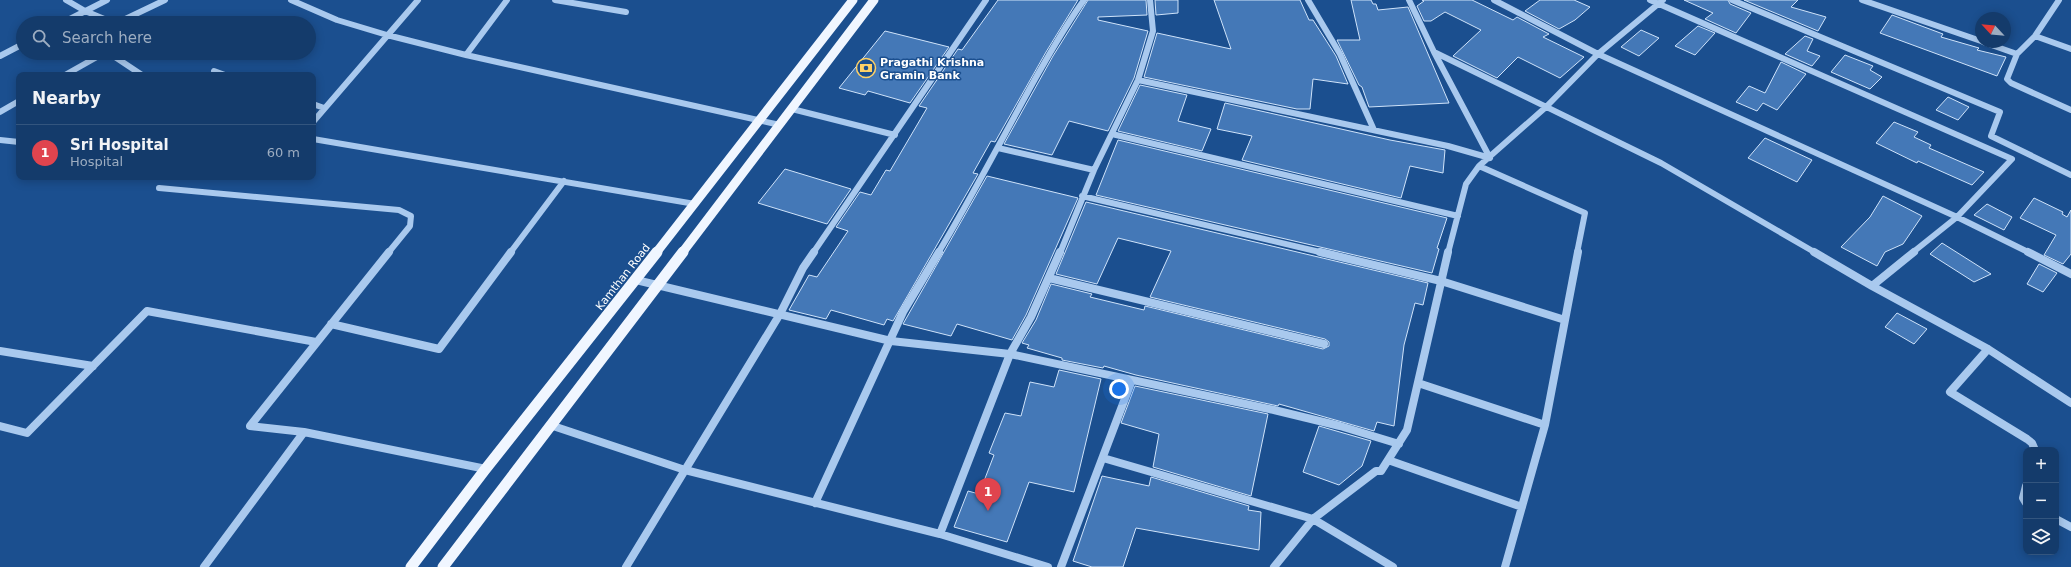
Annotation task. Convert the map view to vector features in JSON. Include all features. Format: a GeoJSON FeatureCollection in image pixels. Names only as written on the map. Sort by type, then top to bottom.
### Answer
{"type":"FeatureCollection","features":[{"type":"Feature","properties":{"kind":"main road","name":"Kamthan Road"},"geometry":{"type":"LineString","coordinates":[[410,567],[636,280],[853,0]]}},
{"type":"Feature","properties":{"kind":"main road"},"geometry":{"type":"LineString","coordinates":[[443,567],[874,0]]}},
{"type":"Feature","properties":{"kind":"street"},"geometry":{"type":"LineString","coordinates":[[66,0],[85,11],[98,16]]}},
{"type":"Feature","properties":{"kind":"street"},"geometry":{"type":"LineString","coordinates":[[75,16],[107,0]]}},
{"type":"Feature","properties":{"kind":"street"},"geometry":{"type":"LineString","coordinates":[[131,16],[165,0]]}},
{"type":"Feature","properties":{"kind":"street"},"geometry":{"type":"LineString","coordinates":[[291,0],[338,20],[387,35],[466,55],[780,125]]}},
{"type":"Feature","properties":{"kind":"street"},"geometry":{"type":"LineString","coordinates":[[316,118],[418,0]]}},
{"type":"Feature","properties":{"kind":"street"},"geometry":{"type":"LineString","coordinates":[[466,55],[507,0]]}},
{"type":"Feature","properties":{"kind":"street"},"geometry":{"type":"LineString","coordinates":[[555,0],[626,12]]}},
{"type":"Feature","properties":{"kind":"street"},"geometry":{"type":"LineString","coordinates":[[626,567],[780,314],[804,268],[986,0]]}},
{"type":"Feature","properties":{"kind":"street"},"geometry":{"type":"LineString","coordinates":[[815,503],[904,312],[965,209],[1014,116],[1070,19],[1084,0]]}},
{"type":"Feature","properties":{"kind":"street"},"geometry":{"type":"LineString","coordinates":[[940,534],[1010,354],[1031,317],[1049,278],[1082,196],[1138,80],[1153,31],[1150,0]]}},
{"type":"Feature","properties":{"kind":"street"},"geometry":{"type":"LineString","coordinates":[[1308,0],[1340,54],[1374,130]]}},
{"type":"Feature","properties":{"kind":"street"},"geometry":{"type":"LineString","coordinates":[[1409,0],[1434,52],[1490,158]]}},
{"type":"Feature","properties":{"kind":"street"},"geometry":{"type":"LineString","coordinates":[[1494,0],[1598,54],[1957,217],[2071,274]]}},
{"type":"Feature","properties":{"kind":"street"},"geometry":{"type":"LineString","coordinates":[[1650,0],[1661,2],[2012,159],[1957,217],[1872,286]]}},
{"type":"Feature","properties":{"kind":"street"},"geometry":{"type":"LineString","coordinates":[[1732,0],[2000,112],[1991,136],[2071,175]]}},
{"type":"Feature","properties":{"kind":"street"},"geometry":{"type":"LineString","coordinates":[[1862,0],[1975,40]]}},
{"type":"Feature","properties":{"kind":"street"},"geometry":{"type":"LineString","coordinates":[[2059,0],[2035,36],[2017,54],[2007,78],[2008,81],[2071,110]]}},
{"type":"Feature","properties":{"kind":"street"},"geometry":{"type":"LineString","coordinates":[[1274,567],[1313,519],[1376,471],[1381,470],[1407,430],[1441,281],[1466,184],[1480,166],[1546,107],[1598,54],[1661,2]]}},
{"type":"Feature","properties":{"kind":"street"},"geometry":{"type":"LineString","coordinates":[[2035,36],[2071,49]]}},
{"type":"Feature","properties":{"kind":"street"},"geometry":{"type":"LineString","coordinates":[[0,56],[16,48]]}},
{"type":"Feature","properties":{"kind":"street"},"geometry":{"type":"LineString","coordinates":[[2000,48],[2017,54]]}},
{"type":"Feature","properties":{"kind":"street"},"geometry":{"type":"LineString","coordinates":[[1434,52],[1661,163],[1872,286],[1988,349],[2071,403]]}},
{"type":"Feature","properties":{"kind":"street"},"geometry":{"type":"LineString","coordinates":[[70,72],[92,60]]}},
{"type":"Feature","properties":{"kind":"street"},"geometry":{"type":"LineString","coordinates":[[120,60],[138,72]]}},
{"type":"Feature","properties":{"kind":"street"},"geometry":{"type":"LineString","coordinates":[[1138,80],[1448,146],[1490,158]]}},
{"type":"Feature","properties":{"kind":"street"},"geometry":{"type":"LineString","coordinates":[[0,112],[16,103]]}},
{"type":"Feature","properties":{"kind":"street"},"geometry":{"type":"LineString","coordinates":[[316,105],[324,108]]}},
{"type":"Feature","properties":{"kind":"street"},"geometry":{"type":"LineString","coordinates":[[792,109],[894,135]]}},
{"type":"Feature","properties":{"kind":"street"},"geometry":{"type":"LineString","coordinates":[[1112,134],[1458,216]]}},
{"type":"Feature","properties":{"kind":"street"},"geometry":{"type":"LineString","coordinates":[[0,140],[16,142]]}},
{"type":"Feature","properties":{"kind":"street"},"geometry":{"type":"LineString","coordinates":[[316,140],[695,204]]}},
{"type":"Feature","properties":{"kind":"street"},"geometry":{"type":"LineString","coordinates":[[998,148],[1094,170]]}},
{"type":"Feature","properties":{"kind":"street"},"geometry":{"type":"LineString","coordinates":[[1480,166],[1585,213],[1545,425],[1506,567]]}},
{"type":"Feature","properties":{"kind":"street"},"geometry":{"type":"LineString","coordinates":[[331,324],[439,349],[564,182]]}},
{"type":"Feature","properties":{"kind":"street"},"geometry":{"type":"LineString","coordinates":[[159,188],[400,210],[411,216],[410,226],[250,426],[304,432],[486,469]]}},
{"type":"Feature","properties":{"kind":"street"},"geometry":{"type":"LineString","coordinates":[[1082,196],[1441,281],[1565,320]]}},
{"type":"Feature","properties":{"kind":"street"},"geometry":{"type":"LineString","coordinates":[[1049,278],[1324,344]]}},
{"type":"Feature","properties":{"kind":"street"},"geometry":{"type":"LineString","coordinates":[[636,280],[891,341],[1010,354],[1132,380],[1340,426],[1399,444]]}},
{"type":"Feature","properties":{"kind":"street"},"geometry":{"type":"LineString","coordinates":[[0,426],[27,433],[147,311],[316,342]]}},
{"type":"Feature","properties":{"kind":"street"},"geometry":{"type":"LineString","coordinates":[[1988,349],[1950,392],[2027,439],[2032,443],[2034,447]]}},
{"type":"Feature","properties":{"kind":"street"},"geometry":{"type":"LineString","coordinates":[[0,351],[93,366]]}},
{"type":"Feature","properties":{"kind":"street"},"geometry":{"type":"LineString","coordinates":[[1061,567],[1132,380]]}},
{"type":"Feature","properties":{"kind":"street"},"geometry":{"type":"LineString","coordinates":[[1418,383],[1545,425]]}},
{"type":"Feature","properties":{"kind":"street"},"geometry":{"type":"LineString","coordinates":[[550,425],[685,470],[940,534],[1048,567]]}},
{"type":"Feature","properties":{"kind":"street"},"geometry":{"type":"LineString","coordinates":[[204,567],[304,432]]}},
{"type":"Feature","properties":{"kind":"street"},"geometry":{"type":"LineString","coordinates":[[1102,458],[1313,519],[1393,567]]}},
{"type":"Feature","properties":{"kind":"street"},"geometry":{"type":"LineString","coordinates":[[1388,460],[1522,507]]}},
{"type":"Feature","properties":{"kind":"street"},"geometry":{"type":"LineString","coordinates":[[2059,521],[2071,527]]}},
{"type":"Feature","properties":{"kind":"building"},"geometry":{"type":"Polygon","coordinates":[[[998,0],[1078,0],[1046,52],[995,142],[991,141],[973,173],[978,174],[893,321],[887,319],[884,325],[831,310],[826,319],[789,310],[809,275],[817,277],[848,231],[836,227],[860,192],[871,195],[886,170],[890,171],[927,108],[919,106],[958,49],[962,50],[998,0]]]}},
{"type":"Feature","properties":{"kind":"building"},"geometry":{"type":"Polygon","coordinates":[[[1088,0],[1146,0],[1147,15],[1098,17],[1098,20],[1148,31],[1134,78],[1108,131],[1069,121],[1052,155],[1004,144],[1053,56],[1088,0]]]}},
{"type":"Feature","properties":{"kind":"building"},"geometry":{"type":"Polygon","coordinates":[[[1155,0],[1178,0],[1178,13],[1156,15],[1155,0]]]}},
{"type":"Feature","properties":{"kind":"building"},"geometry":{"type":"Polygon","coordinates":[[[1214,0],[1300,0],[1309,20],[1313,20],[1336,56],[1348,84],[1313,79],[1310,109],[1297,109],[1144,77],[1157,33],[1231,49],[1214,0]]]}},
{"type":"Feature","properties":{"kind":"building"},"geometry":{"type":"Polygon","coordinates":[[[1351,0],[1371,0],[1373,4],[1376,4],[1378,10],[1408,7],[1449,103],[1369,107],[1362,87],[1359,85],[1337,40],[1360,40],[1351,0]]]}},
{"type":"Feature","properties":{"kind":"building"},"geometry":{"type":"Polygon","coordinates":[[[1422,0],[1472,0],[1513,20],[1517,17],[1549,34],[1543,37],[1584,57],[1560,78],[1518,57],[1497,78],[1453,56],[1481,30],[1445,12],[1431,21],[1424,21],[1417,6],[1424,1],[1422,0]]]}},
{"type":"Feature","properties":{"kind":"building"},"geometry":{"type":"Polygon","coordinates":[[[1540,0],[1574,0],[1590,7],[1575,20],[1559,29],[1525,11],[1540,0]]]}},
{"type":"Feature","properties":{"kind":"building"},"geometry":{"type":"Polygon","coordinates":[[[1684,0],[1728,0],[1730,4],[1751,13],[1736,33],[1705,19],[1713,13],[1684,0]]]}},
{"type":"Feature","properties":{"kind":"building"},"geometry":{"type":"Polygon","coordinates":[[[1744,0],[1798,0],[1791,7],[1826,17],[1818,31],[1744,0]]]}},
{"type":"Feature","properties":{"kind":"building"},"geometry":{"type":"Polygon","coordinates":[[[1892,15],[1943,34],[1941,37],[1979,48],[1977,50],[2006,57],[1997,76],[1880,33],[1892,15]]]}},
{"type":"Feature","properties":{"kind":"building"},"geometry":{"type":"Polygon","coordinates":[[[1698,26],[1715,33],[1695,55],[1675,46],[1698,26]]]}},
{"type":"Feature","properties":{"kind":"building"},"geometry":{"type":"Polygon","coordinates":[[[1641,30],[1659,38],[1639,56],[1621,47],[1641,30]]]}},
{"type":"Feature","properties":{"kind":"building"},"geometry":{"type":"Polygon","coordinates":[[[885,31],[949,47],[910,103],[868,91],[865,95],[839,88],[885,31]]]}},
{"type":"Feature","properties":{"kind":"building"},"geometry":{"type":"Polygon","coordinates":[[[1805,36],[1813,39],[1807,51],[1820,56],[1812,66],[1785,54],[1805,36]]]}},
{"type":"Feature","properties":{"kind":"building"},"geometry":{"type":"Polygon","coordinates":[[[1845,55],[1873,66],[1870,70],[1882,77],[1870,89],[1831,72],[1845,55]]]}},
{"type":"Feature","properties":{"kind":"building"},"geometry":{"type":"Polygon","coordinates":[[[1781,62],[1806,74],[1777,110],[1763,103],[1757,111],[1736,102],[1749,86],[1765,93],[1781,62]]]}},
{"type":"Feature","properties":{"kind":"building"},"geometry":{"type":"Polygon","coordinates":[[[1140,85],[1187,95],[1178,121],[1211,129],[1202,151],[1118,131],[1140,85]]]}},
{"type":"Feature","properties":{"kind":"building"},"geometry":{"type":"Polygon","coordinates":[[[1948,97],[1969,107],[1958,120],[1936,110],[1948,97]]]}},
{"type":"Feature","properties":{"kind":"building"},"geometry":{"type":"Polygon","coordinates":[[[1225,103],[1390,140],[1445,150],[1443,173],[1410,166],[1401,198],[1242,160],[1252,136],[1217,129],[1225,103]]]}},
{"type":"Feature","properties":{"kind":"building"},"geometry":{"type":"Polygon","coordinates":[[[1894,122],[1918,132],[1914,137],[1931,145],[1929,148],[1984,172],[1972,185],[1918,161],[1917,163],[1876,143],[1894,122]]]}},
{"type":"Feature","properties":{"kind":"building"},"geometry":{"type":"Polygon","coordinates":[[[1765,138],[1812,160],[1797,182],[1748,158],[1765,138]]]}},
{"type":"Feature","properties":{"kind":"building"},"geometry":{"type":"Polygon","coordinates":[[[1118,140],[1447,218],[1437,248],[1439,249],[1432,273],[1096,195],[1118,140]]]}},
{"type":"Feature","properties":{"kind":"building"},"geometry":{"type":"Polygon","coordinates":[[[785,169],[851,189],[827,224],[758,203],[785,169]]]}},
{"type":"Feature","properties":{"kind":"building"},"geometry":{"type":"Polygon","coordinates":[[[987,176],[1078,198],[1026,315],[1012,340],[957,324],[951,336],[903,324],[987,176]]]}},
{"type":"Feature","properties":{"kind":"building"},"geometry":{"type":"Polygon","coordinates":[[[1883,196],[1922,216],[1903,244],[1885,252],[1877,266],[1841,247],[1870,217],[1883,196]]]}},
{"type":"Feature","properties":{"kind":"building"},"geometry":{"type":"Polygon","coordinates":[[[2034,198],[2063,212],[2062,214],[2067,217],[2071,210],[2071,254],[2063,264],[2044,255],[2056,235],[2020,218],[2034,198]]]}},
{"type":"Feature","properties":{"kind":"building"},"geometry":{"type":"Polygon","coordinates":[[[1086,202],[1428,283],[1423,305],[1415,303],[1404,345],[1394,426],[1377,422],[1374,431],[1279,404],[1278,406],[1136,375],[1104,366],[1103,368],[1062,360],[1062,358],[1027,348],[1029,345],[1022,343],[1036,320],[1051,284],[1092,294],[1090,297],[1144,310],[1145,306],[1323,349],[1329,346],[1329,342],[1325,339],[1150,297],[1171,251],[1118,238],[1097,284],[1056,274],[1086,202]]]}},
{"type":"Feature","properties":{"kind":"building"},"geometry":{"type":"Polygon","coordinates":[[[1987,204],[2012,217],[2004,230],[1974,215],[1987,204]]]}},
{"type":"Feature","properties":{"kind":"building"},"geometry":{"type":"Polygon","coordinates":[[[1942,243],[1991,274],[1974,282],[1930,254],[1942,243]]]}},
{"type":"Feature","properties":{"kind":"building"},"geometry":{"type":"Polygon","coordinates":[[[2039,264],[2057,273],[2043,292],[2027,284],[2039,264]]]}},
{"type":"Feature","properties":{"kind":"building"},"geometry":{"type":"Polygon","coordinates":[[[1897,313],[1927,329],[1914,344],[1885,327],[1897,313]]]}},
{"type":"Feature","properties":{"kind":"building"},"geometry":{"type":"Polygon","coordinates":[[[1059,370],[1101,379],[1074,492],[1029,482],[1007,542],[954,527],[968,491],[979,494],[994,455],[989,453],[1005,413],[1021,416],[1030,382],[1054,387],[1059,370]]]}},
{"type":"Feature","properties":{"kind":"building"},"geometry":{"type":"Polygon","coordinates":[[[1135,386],[1268,414],[1251,496],[1153,467],[1159,434],[1121,423],[1135,386]]]}},
{"type":"Feature","properties":{"kind":"building"},"geometry":{"type":"Polygon","coordinates":[[[1319,426],[1371,441],[1362,466],[1339,485],[1303,472],[1319,426]]]}},
{"type":"Feature","properties":{"kind":"building"},"geometry":{"type":"Polygon","coordinates":[[[1102,476],[1149,486],[1151,477],[1249,506],[1248,510],[1261,512],[1259,550],[1136,528],[1123,567],[1092,567],[1073,561],[1102,476]]]}},
{"type":"Feature","properties":{"kind":"place","name":"Pragathi Krishna Gramin Bank"},"geometry":{"type":"Point","coordinates":[866,68]}},
{"type":"Feature","properties":{"kind":"place","name":"Sri Hospital"},"geometry":{"type":"Point","coordinates":[988,511]}}]}
